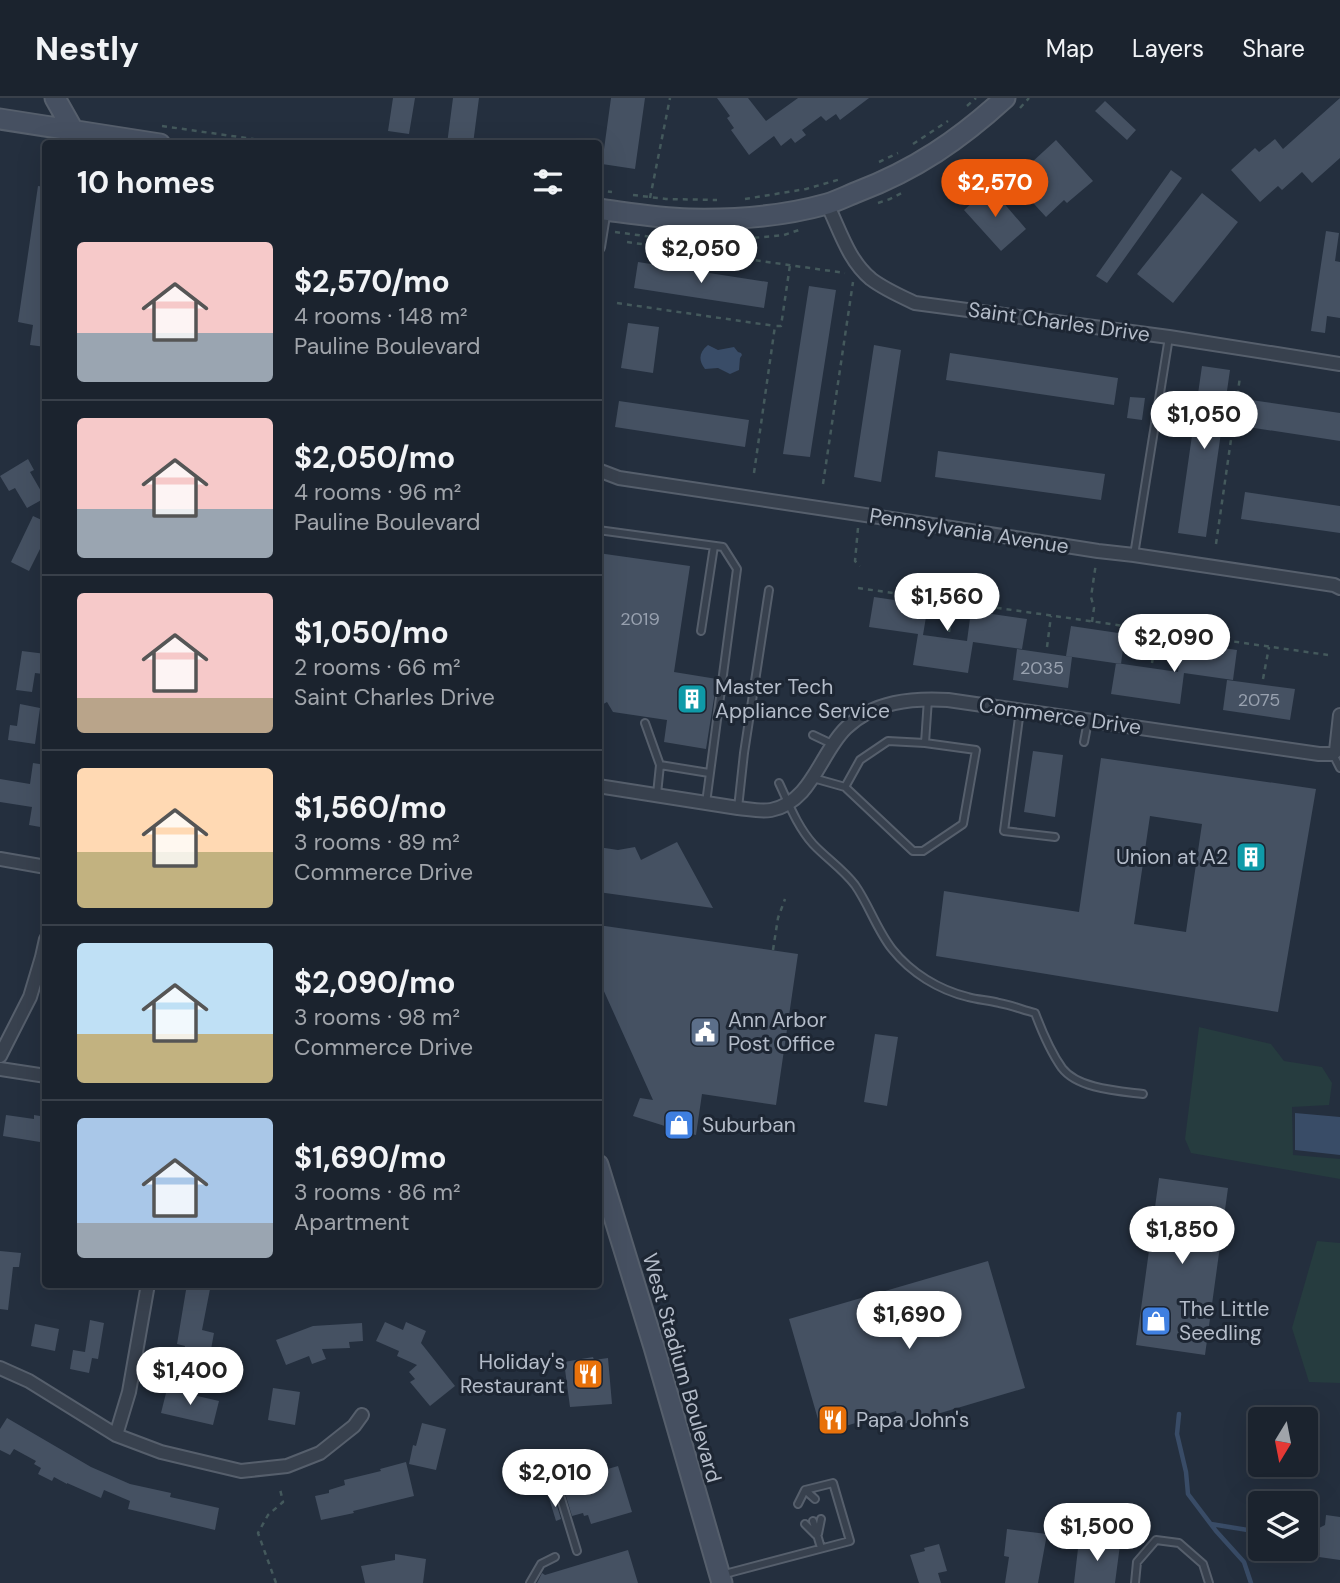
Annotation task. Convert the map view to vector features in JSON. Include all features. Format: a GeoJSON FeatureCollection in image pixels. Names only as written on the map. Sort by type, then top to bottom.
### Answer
{"type":"FeatureCollection","features":[{"type":"Feature","properties":{"kind":"street"},"geometry":{"type":"LineString","coordinates":[[55,98],[77,136]]}},
{"type":"Feature","properties":{"kind":"street"},"geometry":{"type":"LineString","coordinates":[[602,209],[688,219],[778,213],[827,204],[875,186],[951,144],[1005,98]]}},
{"type":"Feature","properties":{"kind":"street"},"geometry":{"type":"LineString","coordinates":[[0,119],[77,136],[160,134]]}},
{"type":"Feature","properties":{"kind":"street","name":"Saint Charles Drive"},"geometry":{"type":"LineString","coordinates":[[827,204],[851,255],[860,267],[880,285],[912,302],[1340,364]]}},
{"type":"Feature","properties":{"kind":"street","name":"Pennsylvania Avenue"},"geometry":{"type":"LineString","coordinates":[[602,472],[619,478],[1340,588]]}},
{"type":"Feature","properties":{"kind":"street","name":"Commerce Drive"},"geometry":{"type":"LineString","coordinates":[[788,802],[803,791],[832,744],[846,727],[864,714],[902,701],[948,700],[1333,754]]}},
{"type":"Feature","properties":{"kind":"street"},"geometry":{"type":"LineString","coordinates":[[1333,754],[1336,751],[1340,715]]}},
{"type":"Feature","properties":{"kind":"street"},"geometry":{"type":"LineString","coordinates":[[602,787],[759,810],[772,810],[788,802]]}},
{"type":"Feature","properties":{"kind":"street"},"geometry":{"type":"LineString","coordinates":[[0,859],[42,866]]}},
{"type":"Feature","properties":{"kind":"street"},"geometry":{"type":"LineString","coordinates":[[0,1056],[30,997],[42,957]]}},
{"type":"Feature","properties":{"kind":"street"},"geometry":{"type":"LineString","coordinates":[[0,1069],[42,1075]]}},
{"type":"Feature","properties":{"kind":"street","name":"West Stadium Boulevard"},"geometry":{"type":"LineString","coordinates":[[602,1178],[721,1579]]}},
{"type":"Feature","properties":{"kind":"street"},"geometry":{"type":"LineString","coordinates":[[116,1435],[129,1392],[147,1288]]}},
{"type":"Feature","properties":{"kind":"street"},"geometry":{"type":"LineString","coordinates":[[0,1368],[39,1387],[116,1435],[161,1452],[241,1471],[287,1466],[320,1453],[354,1426],[362,1415]]}},
{"type":"Feature","properties":{"kind":"lane"},"geometry":{"type":"LineString","coordinates":[[1134,555],[1152,418],[1168,337]]}},
{"type":"Feature","properties":{"kind":"lane"},"geometry":{"type":"LineString","coordinates":[[602,531],[723,547],[737,569],[706,803]]}},
{"type":"Feature","properties":{"kind":"lane"},"geometry":{"type":"LineString","coordinates":[[701,631],[714,545]]}},
{"type":"Feature","properties":{"kind":"lane"},"geometry":{"type":"LineString","coordinates":[[738,808],[769,590]]}},
{"type":"Feature","properties":{"kind":"lane"},"geometry":{"type":"LineString","coordinates":[[925,743],[928,699]]}},
{"type":"Feature","properties":{"kind":"lane"},"geometry":{"type":"LineString","coordinates":[[1020,710],[1004,831],[1055,837]]}},
{"type":"Feature","properties":{"kind":"lane"},"geometry":{"type":"LineString","coordinates":[[1083,742],[1088,720]]}},
{"type":"Feature","properties":{"kind":"lane"},"geometry":{"type":"LineString","coordinates":[[645,723],[660,765],[657,794]]}},
{"type":"Feature","properties":{"kind":"lane"},"geometry":{"type":"LineString","coordinates":[[813,735],[832,744]]}},
{"type":"Feature","properties":{"kind":"lane"},"geometry":{"type":"LineString","coordinates":[[813,778],[845,787],[913,851],[923,851],[963,824],[976,750],[888,741],[860,760],[845,787]]}},
{"type":"Feature","properties":{"kind":"lane"},"geometry":{"type":"LineString","coordinates":[[1333,754],[1340,768]]}},
{"type":"Feature","properties":{"kind":"lane"},"geometry":{"type":"LineString","coordinates":[[660,765],[709,773]]}},
{"type":"Feature","properties":{"kind":"lane"},"geometry":{"type":"LineString","coordinates":[[779,783],[804,832],[853,883],[892,949],[906,964],[935,985],[950,992],[1035,1013],[1062,1069],[1078,1080],[1097,1087],[1143,1094]]}},
{"type":"Feature","properties":{"kind":"lane"},"geometry":{"type":"LineString","coordinates":[[548,1456],[577,1551]]}},
{"type":"Feature","properties":{"kind":"lane"},"geometry":{"type":"LineString","coordinates":[[721,1579],[850,1541],[834,1483],[805,1490]]}},
{"type":"Feature","properties":{"kind":"lane"},"geometry":{"type":"LineString","coordinates":[[805,1490],[811,1500]]}},
{"type":"Feature","properties":{"kind":"lane"},"geometry":{"type":"LineString","coordinates":[[799,1504],[805,1490]]}},
{"type":"Feature","properties":{"kind":"lane"},"geometry":{"type":"LineString","coordinates":[[817,1520],[817,1536],[821,1548]]}},
{"type":"Feature","properties":{"kind":"lane"},"geometry":{"type":"LineString","coordinates":[[805,1524],[817,1536]]}},
{"type":"Feature","properties":{"kind":"lane"},"geometry":{"type":"LineString","coordinates":[[1135,1583],[1137,1562],[1156,1540],[1179,1543],[1203,1564],[1209,1583]]}},
{"type":"Feature","properties":{"kind":"lane"},"geometry":{"type":"LineString","coordinates":[[530,1583],[541,1564],[555,1556]]}},
{"type":"Feature","properties":{"kind":"path"},"geometry":{"type":"LineString","coordinates":[[967,106],[976,98]]}},
{"type":"Feature","properties":{"kind":"path"},"geometry":{"type":"LineString","coordinates":[[651,197],[671,99]]}},
{"type":"Feature","properties":{"kind":"path"},"geometry":{"type":"LineString","coordinates":[[876,164],[908,148],[948,121]]}},
{"type":"Feature","properties":{"kind":"path"},"geometry":{"type":"LineString","coordinates":[[160,134],[237,140]]}},
{"type":"Feature","properties":{"kind":"path"},"geometry":{"type":"LineString","coordinates":[[745,199],[806,189],[842,178]]}},
{"type":"Feature","properties":{"kind":"path"},"geometry":{"type":"LineString","coordinates":[[602,190],[622,193]]}},
{"type":"Feature","properties":{"kind":"path"},"geometry":{"type":"LineString","coordinates":[[631,195],[719,200]]}},
{"type":"Feature","properties":{"kind":"path"},"geometry":{"type":"LineString","coordinates":[[644,244],[645,236]]}},
{"type":"Feature","properties":{"kind":"path"},"geometry":{"type":"LineString","coordinates":[[627,242],[854,274],[823,484]]}},
{"type":"Feature","properties":{"kind":"path"},"geometry":{"type":"LineString","coordinates":[[617,303],[781,326],[790,265]]}},
{"type":"Feature","properties":{"kind":"path"},"geometry":{"type":"LineString","coordinates":[[754,473],[775,326]]}},
{"type":"Feature","properties":{"kind":"path"},"geometry":{"type":"LineString","coordinates":[[1216,544],[1240,377]]}},
{"type":"Feature","properties":{"kind":"path"},"geometry":{"type":"LineString","coordinates":[[856,536],[855,561],[860,566]]}},
{"type":"Feature","properties":{"kind":"path"},"geometry":{"type":"LineString","coordinates":[[1092,622],[1094,608],[1091,597],[1095,572]]}},
{"type":"Feature","properties":{"kind":"path"},"geometry":{"type":"LineString","coordinates":[[859,588],[1212,641],[1328,655]]}},
{"type":"Feature","properties":{"kind":"path"},"geometry":{"type":"LineString","coordinates":[[949,632],[953,602]]}},
{"type":"Feature","properties":{"kind":"path"},"geometry":{"type":"LineString","coordinates":[[1047,647],[1051,616]]}},
{"type":"Feature","properties":{"kind":"path"},"geometry":{"type":"LineString","coordinates":[[1152,663],[1157,632]]}},
{"type":"Feature","properties":{"kind":"path"},"geometry":{"type":"LineString","coordinates":[[1264,679],[1269,648]]}},
{"type":"Feature","properties":{"kind":"path"},"geometry":{"type":"LineString","coordinates":[[773,950],[778,918],[785,900]]}},
{"type":"Feature","properties":{"kind":"path"},"geometry":{"type":"LineString","coordinates":[[276,1583],[258,1533],[268,1514],[283,1502],[280,1489]]}},
{"type":"Feature","properties":{"kind":"green space"},"geometry":{"type":"Polygon","coordinates":[[[1199,1027],[1271,1044],[1284,1061],[1322,1067],[1332,1083],[1329,1105],[1292,1107],[1293,1155],[1340,1159],[1340,1179],[1191,1153],[1185,1139],[1199,1027]]]}},
{"type":"Feature","properties":{"kind":"green space"},"geometry":{"type":"Polygon","coordinates":[[[1317,1241],[1340,1243],[1340,1383],[1309,1382],[1292,1328],[1317,1241]]]}},
{"type":"Feature","properties":{"kind":"water"},"geometry":{"type":"Polygon","coordinates":[[[708,345],[718,350],[734,347],[742,355],[739,370],[730,374],[718,368],[705,369],[700,356],[708,345]]]}},
{"type":"Feature","properties":{"kind":"water"},"geometry":{"type":"Polygon","coordinates":[[[1295,1113],[1340,1117],[1340,1155],[1295,1150],[1295,1113]]]}},
{"type":"Feature","properties":{"kind":"building"},"geometry":{"type":"Polygon","coordinates":[[[393,98],[415,98],[409,134],[388,131],[393,98]]]}},
{"type":"Feature","properties":{"kind":"building"},"geometry":{"type":"Polygon","coordinates":[[[453,98],[479,98],[474,140],[448,140],[453,98]]]}},
{"type":"Feature","properties":{"kind":"building"},"geometry":{"type":"Polygon","coordinates":[[[611,98],[645,98],[635,169],[602,164],[611,98]]]}},
{"type":"Feature","properties":{"kind":"building"},"geometry":{"type":"Polygon","coordinates":[[[717,98],[748,98],[766,121],[798,98],[869,98],[840,120],[836,114],[826,121],[821,116],[802,130],[806,135],[795,143],[791,138],[781,146],[774,136],[749,155],[731,130],[734,128],[727,118],[730,116],[717,98]]]}},
{"type":"Feature","properties":{"kind":"building"},"geometry":{"type":"Polygon","coordinates":[[[1340,98],[1340,158],[1312,183],[1302,172],[1282,190],[1278,186],[1260,202],[1231,170],[1255,148],[1259,152],[1275,139],[1283,149],[1340,98]]]}},
{"type":"Feature","properties":{"kind":"building"},"geometry":{"type":"Polygon","coordinates":[[[1105,101],[1136,130],[1127,140],[1095,111],[1105,101]]]}},
{"type":"Feature","properties":{"kind":"building"},"geometry":{"type":"Polygon","coordinates":[[[1056,140],[1093,181],[1067,203],[1064,200],[1046,217],[1014,182],[1056,140]]]}},
{"type":"Feature","properties":{"kind":"building"},"geometry":{"type":"Polygon","coordinates":[[[1171,170],[1182,178],[1107,283],[1096,276],[1171,170]]]}},
{"type":"Feature","properties":{"kind":"building"},"geometry":{"type":"Polygon","coordinates":[[[38,186],[42,186],[42,346],[30,345],[33,325],[18,322],[38,186]]]}},
{"type":"Feature","properties":{"kind":"building"},"geometry":{"type":"Polygon","coordinates":[[[990,187],[1026,229],[1001,251],[964,210],[990,187]]]}},
{"type":"Feature","properties":{"kind":"building"},"geometry":{"type":"Polygon","coordinates":[[[1202,193],[1238,222],[1173,303],[1137,274],[1202,193]]]}},
{"type":"Feature","properties":{"kind":"building"},"geometry":{"type":"Polygon","coordinates":[[[1326,231],[1339,233],[1335,261],[1340,262],[1340,318],[1327,316],[1325,333],[1311,331],[1326,231]]]}},
{"type":"Feature","properties":{"kind":"building"},"geometry":{"type":"Polygon","coordinates":[[[638,262],[768,282],[764,308],[634,288],[638,262]]]}},
{"type":"Feature","properties":{"kind":"building"},"geometry":{"type":"Polygon","coordinates":[[[809,286],[836,290],[810,457],[783,454],[809,286]]]}},
{"type":"Feature","properties":{"kind":"building"},"geometry":{"type":"Polygon","coordinates":[[[628,323],[659,327],[653,373],[621,368],[628,323]]]}},
{"type":"Feature","properties":{"kind":"building"},"geometry":{"type":"Polygon","coordinates":[[[874,345],[901,350],[881,482],[854,477],[874,345]]]}},
{"type":"Feature","properties":{"kind":"building"},"geometry":{"type":"Polygon","coordinates":[[[950,353],[1118,378],[1114,405],[946,380],[950,353]]]}},
{"type":"Feature","properties":{"kind":"building"},"geometry":{"type":"Polygon","coordinates":[[[1202,366],[1230,370],[1206,537],[1178,533],[1202,366]]]}},
{"type":"Feature","properties":{"kind":"building"},"geometry":{"type":"Polygon","coordinates":[[[1130,397],[1145,398],[1142,420],[1127,418],[1130,397]]]}},
{"type":"Feature","properties":{"kind":"building"},"geometry":{"type":"Polygon","coordinates":[[[1251,400],[1340,413],[1340,441],[1248,427],[1251,400]]]}},
{"type":"Feature","properties":{"kind":"building"},"geometry":{"type":"Polygon","coordinates":[[[619,401],[749,420],[745,447],[615,427],[619,401]]]}},
{"type":"Feature","properties":{"kind":"building"},"geometry":{"type":"Polygon","coordinates":[[[938,451],[1105,474],[1101,500],[935,477],[938,451]]]}},
{"type":"Feature","properties":{"kind":"building"},"geometry":{"type":"Polygon","coordinates":[[[28,459],[34,470],[30,472],[42,493],[42,500],[27,508],[15,488],[9,491],[0,476],[28,459]]]}},
{"type":"Feature","properties":{"kind":"building"},"geometry":{"type":"Polygon","coordinates":[[[1245,492],[1340,506],[1340,533],[1241,519],[1245,492]]]}},
{"type":"Feature","properties":{"kind":"building"},"geometry":{"type":"Polygon","coordinates":[[[33,516],[42,520],[42,545],[29,571],[11,562],[33,516]]]}},
{"type":"Feature","properties":{"kind":"building"},"geometry":{"type":"Polygon","coordinates":[[[602,554],[690,566],[674,672],[717,679],[706,749],[664,742],[667,720],[613,712],[607,702],[602,705],[602,554]]]}},
{"type":"Feature","properties":{"kind":"building"},"geometry":{"type":"Polygon","coordinates":[[[874,597],[928,605],[923,635],[967,641],[971,611],[1027,619],[1022,649],[973,642],[968,673],[913,665],[918,634],[869,627],[874,597]]]}},
{"type":"Feature","properties":{"kind":"building"},"geometry":{"type":"Polygon","coordinates":[[[1071,626],[1125,634],[1121,664],[1066,656],[1071,626]]]}},
{"type":"Feature","properties":{"kind":"building"},"geometry":{"type":"Polygon","coordinates":[[[1182,642],[1237,650],[1233,680],[1184,673],[1180,704],[1111,694],[1116,663],[1178,672],[1182,642]]]}},
{"type":"Feature","properties":{"kind":"building"},"geometry":{"type":"Polygon","coordinates":[[[1017,649],[1072,657],[1068,688],[1013,680],[1017,649]]]}},
{"type":"Feature","properties":{"kind":"building"},"geometry":{"type":"Polygon","coordinates":[[[22,651],[42,654],[42,674],[35,673],[32,692],[16,690],[22,651]]]}},
{"type":"Feature","properties":{"kind":"building"},"geometry":{"type":"Polygon","coordinates":[[[1227,680],[1295,689],[1290,720],[1223,710],[1227,680]]]}},
{"type":"Feature","properties":{"kind":"building"},"geometry":{"type":"Polygon","coordinates":[[[20,704],[40,708],[35,744],[8,740],[10,725],[17,726],[20,704]]]}},
{"type":"Feature","properties":{"kind":"building"},"geometry":{"type":"Polygon","coordinates":[[[1033,751],[1063,755],[1055,817],[1024,812],[1033,751]]]}},
{"type":"Feature","properties":{"kind":"building","name":"Union at A2"},"geometry":{"type":"Polygon","coordinates":[[[1101,758],[1316,789],[1278,1012],[936,956],[944,891],[1079,912],[1101,758]],[[1150,816],[1134,924],[1186,932],[1202,824],[1150,816]]]}},
{"type":"Feature","properties":{"kind":"building"},"geometry":{"type":"Polygon","coordinates":[[[33,763],[42,764],[42,827],[29,825],[32,807],[0,802],[0,779],[30,784],[33,763]]]}},
{"type":"Feature","properties":{"kind":"building"},"geometry":{"type":"Polygon","coordinates":[[[677,842],[713,908],[602,893],[602,848],[618,850],[635,847],[641,860],[677,842]]]}},
{"type":"Feature","properties":{"kind":"building","name":"Ann Arbor Post Office"},"geometry":{"type":"Polygon","coordinates":[[[602,926],[798,954],[776,1105],[702,1094],[696,1135],[633,1116],[640,1098],[653,1100],[602,987],[602,926]]]}},
{"type":"Feature","properties":{"kind":"building"},"geometry":{"type":"Polygon","coordinates":[[[875,1034],[898,1037],[887,1106],[864,1102],[875,1034]]]}},
{"type":"Feature","properties":{"kind":"building"},"geometry":{"type":"Polygon","coordinates":[[[6,1115],[34,1119],[34,1115],[42,1116],[42,1142],[3,1136],[6,1115]]]}},
{"type":"Feature","properties":{"kind":"building"},"geometry":{"type":"Polygon","coordinates":[[[1159,1178],[1228,1188],[1205,1355],[1136,1345],[1159,1178]]]}},
{"type":"Feature","properties":{"kind":"building"},"geometry":{"type":"Polygon","coordinates":[[[0,1251],[21,1253],[19,1267],[13,1267],[8,1310],[0,1309],[0,1251]]]}},
{"type":"Feature","properties":{"kind":"building"},"geometry":{"type":"Polygon","coordinates":[[[988,1261],[1025,1388],[900,1425],[896,1411],[822,1433],[789,1319],[988,1261]]]}},
{"type":"Feature","properties":{"kind":"building"},"geometry":{"type":"Polygon","coordinates":[[[186,1288],[210,1288],[202,1330],[214,1333],[210,1355],[222,1357],[219,1374],[181,1367],[185,1346],[177,1344],[186,1288]]]}},
{"type":"Feature","properties":{"kind":"building"},"geometry":{"type":"Polygon","coordinates":[[[90,1320],[104,1323],[98,1359],[92,1358],[89,1373],[70,1369],[73,1350],[85,1352],[90,1320]]]}},
{"type":"Feature","properties":{"kind":"building"},"geometry":{"type":"Polygon","coordinates":[[[385,1322],[403,1330],[406,1322],[426,1331],[421,1343],[455,1386],[430,1406],[410,1382],[415,1379],[409,1372],[417,1365],[397,1356],[399,1351],[376,1341],[385,1322]]]}},
{"type":"Feature","properties":{"kind":"building"},"geometry":{"type":"Polygon","coordinates":[[[362,1323],[363,1341],[349,1342],[350,1348],[322,1349],[326,1359],[312,1364],[309,1356],[286,1365],[276,1340],[313,1326],[362,1323]]]}},
{"type":"Feature","properties":{"kind":"building"},"geometry":{"type":"Polygon","coordinates":[[[35,1324],[59,1329],[55,1351],[31,1346],[35,1324]]]}},
{"type":"Feature","properties":{"kind":"building","name":"Holiday's Restaurant"},"geometry":{"type":"Polygon","coordinates":[[[593,1357],[594,1360],[608,1358],[612,1404],[570,1407],[564,1362],[593,1357]]]}},
{"type":"Feature","properties":{"kind":"building"},"geometry":{"type":"Polygon","coordinates":[[[273,1388],[300,1392],[295,1425],[268,1420],[273,1388]]]}},
{"type":"Feature","properties":{"kind":"building"},"geometry":{"type":"Polygon","coordinates":[[[167,1389],[219,1401],[213,1425],[161,1413],[167,1389]]]}},
{"type":"Feature","properties":{"kind":"building"},"geometry":{"type":"Polygon","coordinates":[[[7,1418],[91,1467],[130,1484],[171,1493],[170,1497],[219,1508],[215,1530],[128,1509],[130,1501],[104,1490],[101,1498],[54,1477],[52,1481],[38,1474],[41,1468],[34,1464],[36,1461],[14,1449],[10,1455],[0,1450],[0,1429],[7,1418]]]}},
{"type":"Feature","properties":{"kind":"building"},"geometry":{"type":"Polygon","coordinates":[[[422,1423],[446,1429],[436,1470],[409,1464],[422,1423]]]}},
{"type":"Feature","properties":{"kind":"building"},"geometry":{"type":"Polygon","coordinates":[[[406,1462],[414,1496],[321,1520],[315,1496],[345,1485],[344,1480],[406,1462]]]}},
{"type":"Feature","properties":{"kind":"building"},"geometry":{"type":"Polygon","coordinates":[[[618,1466],[632,1512],[591,1524],[588,1515],[584,1516],[583,1513],[572,1516],[565,1493],[580,1486],[577,1478],[618,1466]]]}},
{"type":"Feature","properties":{"kind":"building"},"geometry":{"type":"Polygon","coordinates":[[[554,1496],[561,1519],[556,1521],[549,1498],[554,1496]]]}},
{"type":"Feature","properties":{"kind":"building"},"geometry":{"type":"Polygon","coordinates":[[[1326,1515],[1340,1517],[1340,1560],[1319,1557],[1319,1528],[1325,1525],[1326,1515]]]}},
{"type":"Feature","properties":{"kind":"building"},"geometry":{"type":"Polygon","coordinates":[[[1007,1529],[1047,1534],[1038,1583],[1005,1583],[1009,1557],[1004,1556],[1007,1529]]]}},
{"type":"Feature","properties":{"kind":"building"},"geometry":{"type":"Polygon","coordinates":[[[1079,1540],[1120,1545],[1115,1583],[1074,1583],[1079,1540]]]}},
{"type":"Feature","properties":{"kind":"building"},"geometry":{"type":"Polygon","coordinates":[[[939,1544],[947,1571],[938,1573],[941,1583],[919,1583],[910,1555],[939,1544]]]}},
{"type":"Feature","properties":{"kind":"building"},"geometry":{"type":"Polygon","coordinates":[[[628,1550],[638,1583],[537,1583],[542,1573],[545,1575],[628,1550]]]}},
{"type":"Feature","properties":{"kind":"building"},"geometry":{"type":"Polygon","coordinates":[[[395,1554],[426,1559],[423,1583],[365,1583],[361,1566],[395,1560],[395,1554]]]}},
{"type":"Feature","properties":{"kind":"waterway"},"geometry":{"type":"LineString","coordinates":[[1179,1414],[1177,1434],[1188,1494],[1244,1562],[1251,1583]]}},
{"type":"Feature","properties":{"kind":"waterway"},"geometry":{"type":"LineString","coordinates":[[1211,1524],[1248,1530]]}},
{"type":"Feature","properties":{"kind":"place","name":"Master Tech Appliance Service"},"geometry":{"type":"Point","coordinates":[692,699]}},
{"type":"Feature","properties":{"kind":"place","name":"Union at A2"},"geometry":{"type":"Point","coordinates":[1251,857]}},
{"type":"Feature","properties":{"kind":"place","name":"Ann Arbor Post Office"},"geometry":{"type":"Point","coordinates":[705,1032]}},
{"type":"Feature","properties":{"kind":"place","name":"Suburban"},"geometry":{"type":"Point","coordinates":[679,1125]}},
{"type":"Feature","properties":{"kind":"place","name":"The Little Seedling"},"geometry":{"type":"Point","coordinates":[1156,1321]}},
{"type":"Feature","properties":{"kind":"place","name":"Holiday's Restaurant"},"geometry":{"type":"Point","coordinates":[588,1374]}},
{"type":"Feature","properties":{"kind":"place","name":"Papa John's"},"geometry":{"type":"Point","coordinates":[833,1420]}}]}
